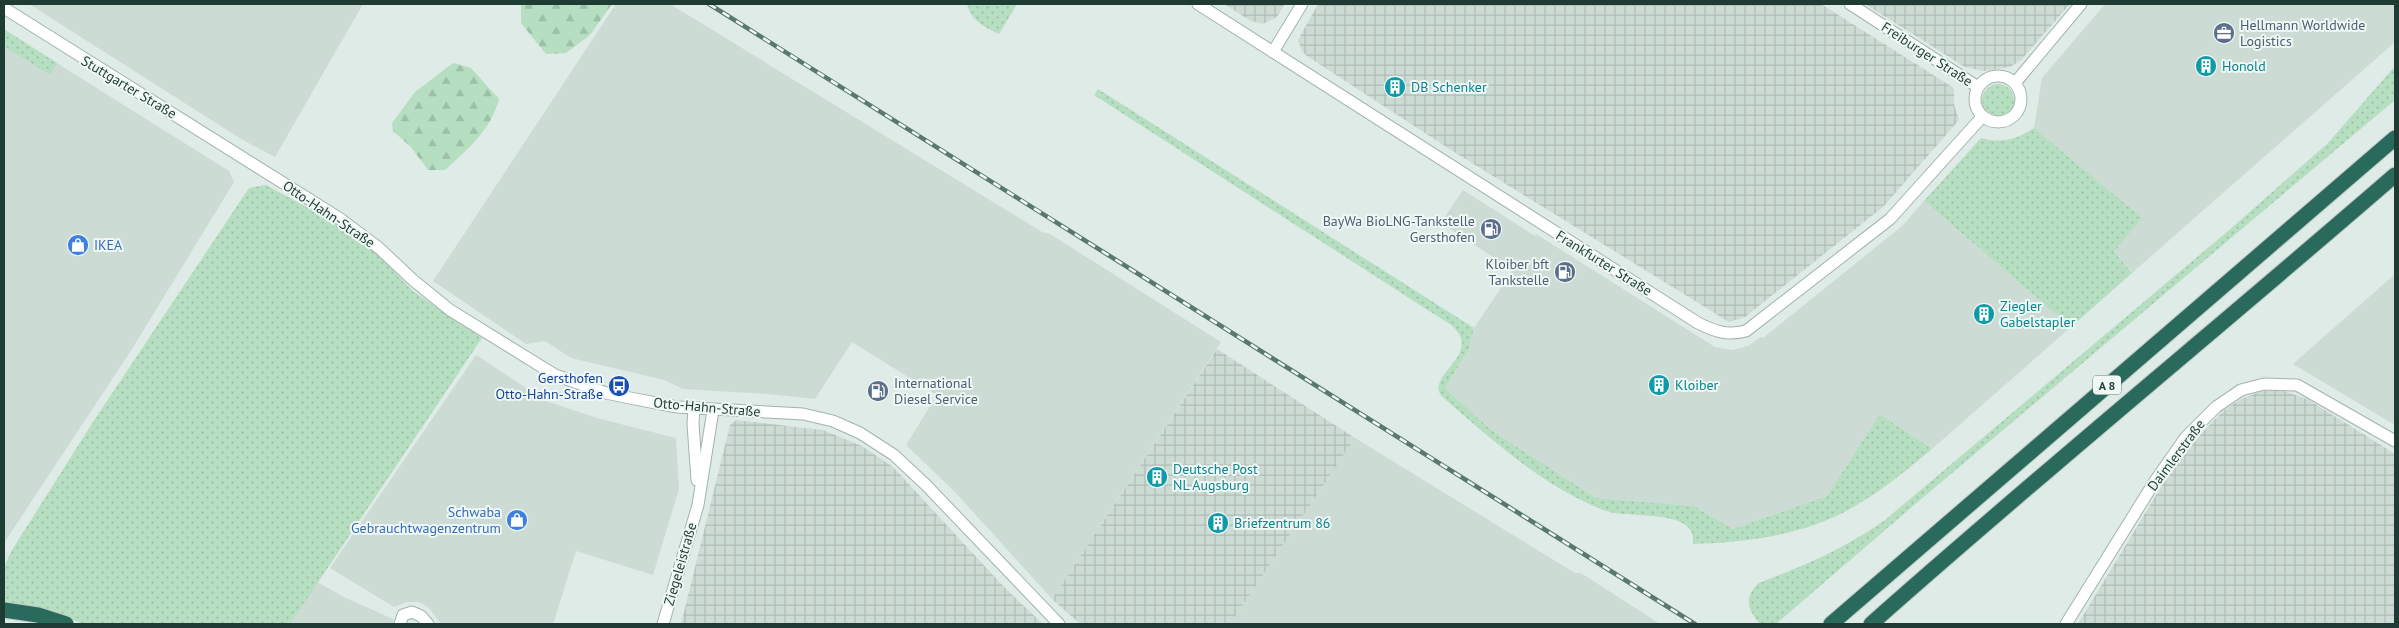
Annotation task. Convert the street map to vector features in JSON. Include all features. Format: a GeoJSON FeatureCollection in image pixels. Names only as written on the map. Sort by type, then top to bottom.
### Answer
{"type":"FeatureCollection","features":[{"type":"Feature","properties":{"kind":"highway","name":"A 8"},"geometry":{"type":"LineString","coordinates":[[1831,624],[2395,138]]}},
{"type":"Feature","properties":{"kind":"highway","name":"A 8"},"geometry":{"type":"LineString","coordinates":[[1871,624],[1971,535],[2115,416],[2395,175]]}},
{"type":"Feature","properties":{"kind":"highway"},"geometry":{"type":"LineString","coordinates":[[4,610],[20,611],[66,624]]}},
{"type":"Feature","properties":{"kind":"street","name":"Frankfurter Straße"},"geometry":{"type":"LineString","coordinates":[[1198,4],[1698,323],[1721,333],[1733,334],[1746,331],[1890,219],[1982,116]]}},
{"type":"Feature","properties":{"kind":"street"},"geometry":{"type":"LineString","coordinates":[[1273,52],[1302,4]]}},
{"type":"Feature","properties":{"kind":"street","name":"Freiburger Straße"},"geometry":{"type":"LineString","coordinates":[[1850,4],[1978,87]]}},
{"type":"Feature","properties":{"kind":"street"},"geometry":{"type":"LineString","coordinates":[[2015,83],[2082,4]]}},
{"type":"Feature","properties":{"kind":"street","name":"Stuttgarter Straße"},"geometry":{"type":"LineString","coordinates":[[4,8],[255,165]]}},
{"type":"Feature","properties":{"kind":"street"},"geometry":{"type":"LineString","coordinates":[[1993,76],[2009,78],[2015,83],[2022,98],[2017,113],[2011,119],[1996,123],[1982,116],[1975,104],[1974,98],[1978,87],[1985,79],[1993,76]]}},
{"type":"Feature","properties":{"kind":"street","name":"Otto-Hahn-Straße"},"geometry":{"type":"LineString","coordinates":[[255,165],[361,234],[450,310],[555,375],[614,395],[677,407],[802,414],[833,421],[872,440],[894,455],[930,489],[1059,624]]}},
{"type":"Feature","properties":{"kind":"street","name":"Daimlerstraße"},"geometry":{"type":"LineString","coordinates":[[2066,624],[2155,481],[2186,437],[2216,407],[2241,390],[2269,383],[2297,386],[2395,442]]}},
{"type":"Feature","properties":{"kind":"street","name":"Ziegeleistraße"},"geometry":{"type":"LineString","coordinates":[[694,408],[693,424],[698,505]]}},
{"type":"Feature","properties":{"kind":"street","name":"Ziegeleistraße"},"geometry":{"type":"LineString","coordinates":[[663,624],[698,505],[713,410]]}},
{"type":"Feature","properties":{"kind":"street"},"geometry":{"type":"LineString","coordinates":[[400,624],[403,615],[412,612],[421,616],[428,624]]}},
{"type":"Feature","properties":{"kind":"shaded area"},"geometry":{"type":"Polygon","coordinates":[[[29,4],[363,4],[275,157],[241,139],[29,4]]]}},
{"type":"Feature","properties":{"kind":"shaded area"},"geometry":{"type":"Polygon","coordinates":[[[616,4],[670,4],[1042,232],[1050,234],[1221,342],[1052,599],[955,492],[906,445],[937,395],[852,342],[815,399],[683,389],[664,380],[571,358],[545,341],[526,344],[433,281],[616,4]]]}},
{"type":"Feature","properties":{"kind":"shaded area"},"geometry":{"type":"Polygon","coordinates":[[[1224,4],[1285,4],[1277,17],[1263,24],[1251,21],[1224,4]]]}},
{"type":"Feature","properties":{"kind":"shaded area"},"geometry":{"type":"Polygon","coordinates":[[[1318,4],[1821,4],[1954,88],[1954,104],[1959,120],[1883,207],[1745,317],[1729,322],[1451,150],[1307,56],[1302,51],[1298,40],[1318,4]]]}},
{"type":"Feature","properties":{"kind":"shaded area"},"geometry":{"type":"Polygon","coordinates":[[[1865,4],[2070,4],[2021,60],[2010,67],[1983,71],[1965,67],[1865,4]]]}},
{"type":"Feature","properties":{"kind":"shaded area"},"geometry":{"type":"Polygon","coordinates":[[[2105,4],[2395,4],[2395,42],[2132,273],[2114,252],[2141,218],[2034,128],[2042,78],[2105,4]]]}},
{"type":"Feature","properties":{"kind":"shaded area"},"geometry":{"type":"Polygon","coordinates":[[[4,30],[229,171],[234,182],[132,349],[4,543],[4,30]]]}},
{"type":"Feature","properties":{"kind":"shaded area"},"geometry":{"type":"Polygon","coordinates":[[[1463,190],[1715,347],[1732,350],[1748,346],[1761,337],[1763,338],[1902,226],[1924,201],[2071,327],[1932,449],[1880,414],[1827,496],[1733,529],[1694,506],[1596,498],[1491,430],[1445,388],[1468,351],[1474,328],[1513,270],[1441,223],[1463,190]]]}},
{"type":"Feature","properties":{"kind":"shaded area"},"geometry":{"type":"Polygon","coordinates":[[[2395,274],[2395,420],[2393,424],[2293,364],[2395,274]]]}},
{"type":"Feature","properties":{"kind":"shaded area"},"geometry":{"type":"Polygon","coordinates":[[[1217,349],[1355,438],[1230,624],[1080,624],[1052,599],[1217,349]]]}},
{"type":"Feature","properties":{"kind":"shaded area","name":"Schwaba Gebrauchtwagenzentrum"},"geometry":{"type":"Polygon","coordinates":[[[476,355],[546,401],[597,418],[676,438],[679,489],[653,575],[576,551],[553,624],[441,624],[429,608],[419,602],[407,602],[394,607],[330,568],[476,355]]]}},
{"type":"Feature","properties":{"kind":"shaded area"},"geometry":{"type":"Polygon","coordinates":[[[2262,391],[2284,391],[2307,399],[2395,454],[2395,624],[2078,624],[2170,472],[2191,444],[2223,411],[2241,399],[2262,391]]]}},
{"type":"Feature","properties":{"kind":"shaded area"},"geometry":{"type":"Polygon","coordinates":[[[736,420],[823,430],[862,446],[893,467],[1004,587],[1043,624],[681,624],[730,425],[736,420]]]}},
{"type":"Feature","properties":{"kind":"shaded area"},"geometry":{"type":"Polygon","coordinates":[[[1355,438],[1575,573],[1581,573],[1660,624],[1230,624],[1355,438]]]}},
{"type":"Feature","properties":{"kind":"shaded area"},"geometry":{"type":"Polygon","coordinates":[[[317,582],[346,598],[393,619],[394,624],[290,624],[317,582]]]}},
{"type":"Feature","properties":{"kind":"green space"},"geometry":{"type":"Polygon","coordinates":[[[521,4],[612,4],[590,35],[566,53],[546,54],[521,23],[521,4]]]}},
{"type":"Feature","properties":{"kind":"green space"},"geometry":{"type":"Polygon","coordinates":[[[967,4],[1017,4],[999,34],[975,19],[967,4]]]}},
{"type":"Feature","properties":{"kind":"green space"},"geometry":{"type":"Polygon","coordinates":[[[4,29],[57,63],[50,75],[4,46],[4,29]]]}},
{"type":"Feature","properties":{"kind":"green space"},"geometry":{"type":"Polygon","coordinates":[[[453,63],[471,68],[499,99],[484,130],[470,146],[445,170],[428,170],[410,146],[393,131],[392,123],[415,92],[453,63]]]}},
{"type":"Feature","properties":{"kind":"green space"},"geometry":{"type":"Polygon","coordinates":[[[2395,66],[2395,100],[1920,500],[1776,624],[1759,623],[1750,608],[1749,598],[1759,583],[1824,556],[1885,520],[2228,231],[2328,143],[2395,66]]]}},
{"type":"Feature","properties":{"kind":"green space"},"geometry":{"type":"Polygon","coordinates":[[[1998,84],[2004,85],[2009,89],[2013,94],[2013,106],[2009,111],[2004,115],[1998,116],[1992,115],[1987,111],[1983,106],[1982,100],[1983,94],[1987,89],[1992,85],[1998,84]]]}},
{"type":"Feature","properties":{"kind":"green space"},"geometry":{"type":"Polygon","coordinates":[[[1098,89],[1474,328],[1468,351],[1445,388],[1491,430],[1596,498],[1694,506],[1733,529],[1827,496],[1880,414],[1932,449],[1875,493],[1837,516],[1797,530],[1756,539],[1693,544],[1692,533],[1687,526],[1678,521],[1653,516],[1606,511],[1562,490],[1522,463],[1484,433],[1440,394],[1439,384],[1460,353],[1462,344],[1459,335],[1451,325],[1094,95],[1098,89]]]}},
{"type":"Feature","properties":{"kind":"green space"},"geometry":{"type":"Polygon","coordinates":[[[2034,128],[2142,218],[2114,252],[2132,273],[2071,327],[1924,201],[1981,138],[1996,141],[2009,139],[2034,128]]]}},
{"type":"Feature","properties":{"kind":"green space"},"geometry":{"type":"Polygon","coordinates":[[[266,185],[342,226],[372,249],[413,291],[482,338],[290,624],[84,624],[51,612],[4,601],[4,567],[12,550],[93,422],[249,188],[266,185]]]}},
{"type":"Feature","properties":{"kind":"railway"},"geometry":{"type":"LineString","coordinates":[[709,4],[1695,624]]}},
{"type":"Feature","properties":{"kind":"place","name":"Hellmann Worldwide Logistics"},"geometry":{"type":"Point","coordinates":[2224,33]}},
{"type":"Feature","properties":{"kind":"place","name":"Honold"},"geometry":{"type":"Point","coordinates":[2206,66]}},
{"type":"Feature","properties":{"kind":"place","name":"DB Schenker"},"geometry":{"type":"Point","coordinates":[1395,87]}},
{"type":"Feature","properties":{"kind":"place","name":"BayWa BioLNG-Tankstelle Gersthofen"},"geometry":{"type":"Point","coordinates":[1491,229]}},
{"type":"Feature","properties":{"kind":"place","name":"IKEA"},"geometry":{"type":"Point","coordinates":[78,245]}},
{"type":"Feature","properties":{"kind":"place","name":"Kloiber bft Tankstelle"},"geometry":{"type":"Point","coordinates":[1565,272]}},
{"type":"Feature","properties":{"kind":"place","name":"Ziegler Gabelstapler"},"geometry":{"type":"Point","coordinates":[1984,314]}},
{"type":"Feature","properties":{"kind":"place","name":"Kloiber"},"geometry":{"type":"Point","coordinates":[1659,385]}},
{"type":"Feature","properties":{"kind":"place","name":"Gersthofen Otto-Hahn-Straße"},"geometry":{"type":"Point","coordinates":[619,386]}},
{"type":"Feature","properties":{"kind":"place","name":"International Diesel Service"},"geometry":{"type":"Point","coordinates":[878,391]}},
{"type":"Feature","properties":{"kind":"place","name":"Deutsche Post NL Augsburg"},"geometry":{"type":"Point","coordinates":[1157,477]}},
{"type":"Feature","properties":{"kind":"place","name":"Schwaba Gebrauchtwagenzentrum"},"geometry":{"type":"Point","coordinates":[517,520]}},
{"type":"Feature","properties":{"kind":"place","name":"Briefzentrum 86"},"geometry":{"type":"Point","coordinates":[1218,523]}}]}
